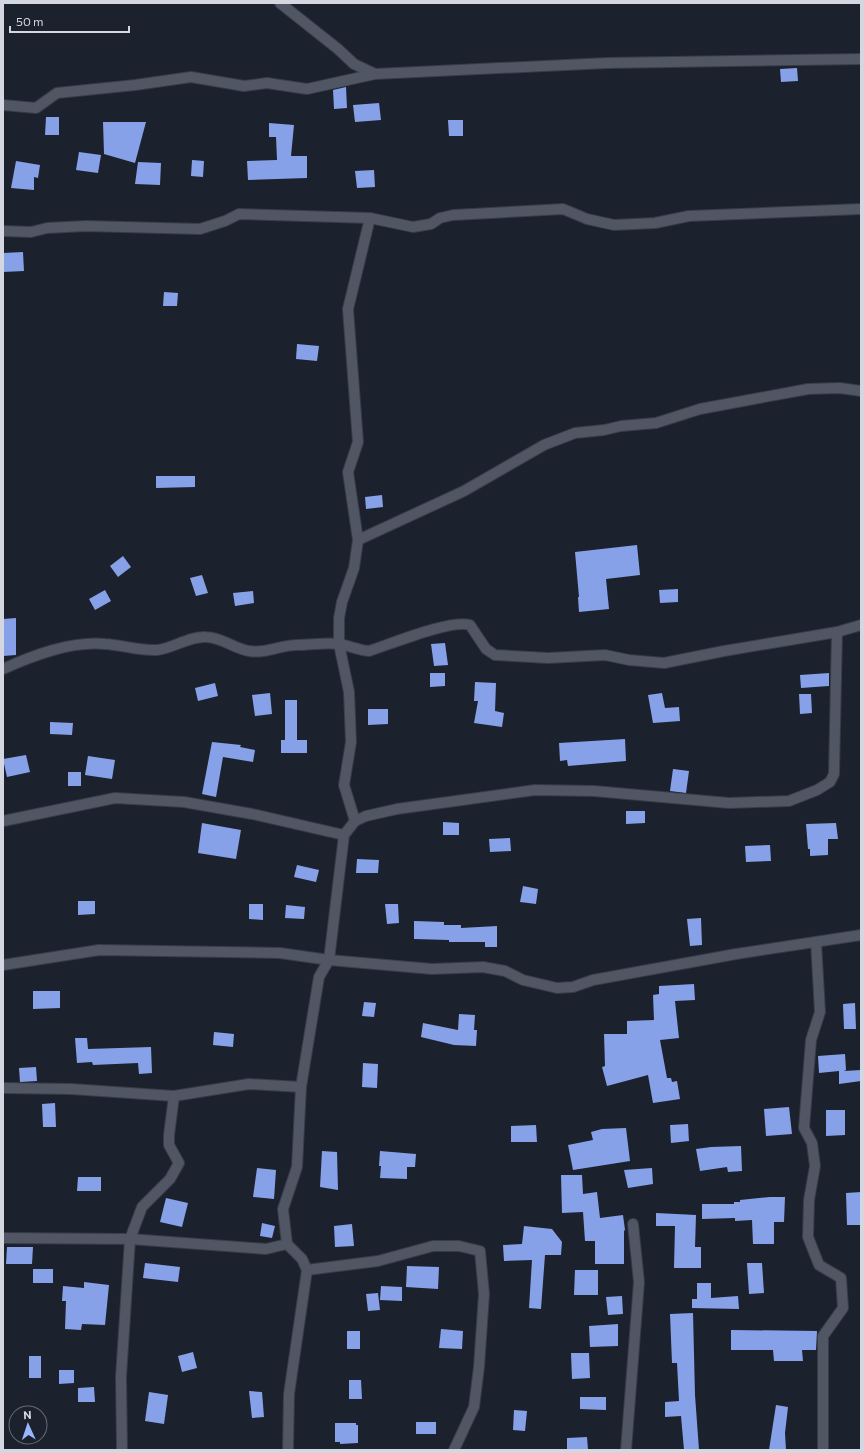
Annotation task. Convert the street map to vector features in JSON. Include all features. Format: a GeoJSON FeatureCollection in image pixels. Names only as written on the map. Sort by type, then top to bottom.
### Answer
{"type":"FeatureCollection","features":[{"type":"Feature","properties":{"kind":"street"},"geometry":{"type":"LineString","coordinates":[[280,3],[338,49],[354,64],[375,74]]}},
{"type":"Feature","properties":{"kind":"street"},"geometry":{"type":"LineString","coordinates":[[3,105],[36,108],[57,93],[135,85],[191,77],[244,86],[267,83],[307,89],[375,74],[607,64],[861,59]]}},
{"type":"Feature","properties":{"kind":"street"},"geometry":{"type":"LineString","coordinates":[[3,231],[31,232],[47,228],[86,226],[200,229],[225,221],[239,214],[370,218],[413,227],[431,224],[440,218],[454,215],[563,208],[587,219],[614,225],[655,223],[689,216],[861,209]]}},
{"type":"Feature","properties":{"kind":"street"},"geometry":{"type":"LineString","coordinates":[[355,821],[344,785],[351,742],[349,692],[339,644],[339,618],[342,602],[354,568],[358,540],[348,472],[358,442],[348,309],[370,218]]}},
{"type":"Feature","properties":{"kind":"street"},"geometry":{"type":"LineString","coordinates":[[358,540],[464,491],[544,445],[575,433],[604,430],[621,426],[656,423],[700,409],[808,389],[840,388],[861,391]]}},
{"type":"Feature","properties":{"kind":"street"},"geometry":{"type":"LineString","coordinates":[[3,669],[21,661],[73,646],[105,644],[135,649],[158,650],[192,638],[206,636],[220,639],[248,651],[265,652],[285,646],[339,644],[369,651],[438,628],[468,624],[472,627],[486,649],[494,655],[548,658],[605,655],[629,660],[664,663],[724,651],[837,632],[861,626]]}},
{"type":"Feature","properties":{"kind":"street"},"geometry":{"type":"LineString","coordinates":[[288,1450],[289,1394],[307,1270],[302,1259],[287,1244],[283,1209],[296,1167],[301,1087],[319,977],[329,960],[344,836],[355,821],[366,816],[396,808],[534,790],[594,791],[729,803],[789,801],[830,782],[834,774],[837,632]]}},
{"type":"Feature","properties":{"kind":"street"},"geometry":{"type":"LineString","coordinates":[[3,821],[116,798],[184,802],[252,814],[344,836]]}},
{"type":"Feature","properties":{"kind":"street"},"geometry":{"type":"LineString","coordinates":[[3,965],[99,950],[280,953],[329,960],[432,969],[483,967],[505,971],[531,982],[557,988],[736,954],[861,935]]}},
{"type":"Feature","properties":{"kind":"street"},"geometry":{"type":"LineString","coordinates":[[816,942],[820,1012],[811,1040],[804,1128],[812,1143],[815,1166],[809,1200],[808,1237],[819,1265],[841,1278],[843,1308],[823,1336],[823,1450]]}},
{"type":"Feature","properties":{"kind":"street"},"geometry":{"type":"LineString","coordinates":[[3,1088],[70,1089],[174,1096],[250,1084],[301,1087]]}},
{"type":"Feature","properties":{"kind":"street"},"geometry":{"type":"LineString","coordinates":[[122,1450],[121,1377],[130,1239],[142,1207],[170,1179],[179,1163],[170,1145],[169,1135],[174,1096]]}},
{"type":"Feature","properties":{"kind":"street"},"geometry":{"type":"LineString","coordinates":[[626,1450],[639,1282],[633,1224]]}},
{"type":"Feature","properties":{"kind":"street"},"geometry":{"type":"LineString","coordinates":[[3,1238],[130,1239],[266,1249],[287,1244]]}},
{"type":"Feature","properties":{"kind":"street"},"geometry":{"type":"LineString","coordinates":[[307,1270],[378,1261],[433,1246],[459,1246],[480,1250],[484,1294],[479,1367],[474,1407],[454,1450]]}},
{"type":"Feature","properties":{"kind":"building"},"geometry":{"type":"Polygon","coordinates":[[[797,68],[798,81],[781,82],[780,69],[797,68]]]}},
{"type":"Feature","properties":{"kind":"building"},"geometry":{"type":"Polygon","coordinates":[[[346,87],[347,108],[334,109],[333,90],[346,87]]]}},
{"type":"Feature","properties":{"kind":"building"},"geometry":{"type":"Polygon","coordinates":[[[379,103],[381,120],[355,122],[353,105],[379,103]]]}},
{"type":"Feature","properties":{"kind":"building"},"geometry":{"type":"Polygon","coordinates":[[[46,117],[59,117],[59,135],[45,135],[46,117]]]}},
{"type":"Feature","properties":{"kind":"building"},"geometry":{"type":"Polygon","coordinates":[[[448,120],[463,120],[463,136],[449,136],[448,120]]]}},
{"type":"Feature","properties":{"kind":"building"},"geometry":{"type":"Polygon","coordinates":[[[103,122],[146,122],[135,163],[104,154],[103,122]]]}},
{"type":"Feature","properties":{"kind":"building"},"geometry":{"type":"Polygon","coordinates":[[[269,123],[294,125],[291,156],[307,156],[307,178],[248,180],[247,161],[277,160],[276,137],[269,137],[269,123]]]}},
{"type":"Feature","properties":{"kind":"building"},"geometry":{"type":"Polygon","coordinates":[[[79,152],[101,155],[98,173],[76,170],[79,152]]]}},
{"type":"Feature","properties":{"kind":"building"},"geometry":{"type":"Polygon","coordinates":[[[192,160],[204,161],[203,177],[191,176],[192,160]]]}},
{"type":"Feature","properties":{"kind":"building"},"geometry":{"type":"Polygon","coordinates":[[[16,161],[40,165],[38,178],[34,177],[34,190],[11,188],[16,161]]]}},
{"type":"Feature","properties":{"kind":"building"},"geometry":{"type":"Polygon","coordinates":[[[138,162],[161,163],[160,185],[135,184],[138,162]]]}},
{"type":"Feature","properties":{"kind":"building"},"geometry":{"type":"Polygon","coordinates":[[[374,170],[375,187],[357,188],[355,171],[374,170]]]}},
{"type":"Feature","properties":{"kind":"building"},"geometry":{"type":"Polygon","coordinates":[[[23,252],[24,271],[3,272],[3,253],[23,252]]]}},
{"type":"Feature","properties":{"kind":"building"},"geometry":{"type":"Polygon","coordinates":[[[164,292],[178,293],[177,306],[163,306],[164,292]]]}},
{"type":"Feature","properties":{"kind":"building"},"geometry":{"type":"Polygon","coordinates":[[[297,344],[319,346],[317,361],[296,359],[297,344]]]}},
{"type":"Feature","properties":{"kind":"building"},"geometry":{"type":"Polygon","coordinates":[[[156,476],[195,476],[195,487],[156,488],[156,476]]]}},
{"type":"Feature","properties":{"kind":"building"},"geometry":{"type":"Polygon","coordinates":[[[382,495],[383,507],[366,509],[365,497],[382,495]]]}},
{"type":"Feature","properties":{"kind":"building"},"geometry":{"type":"Polygon","coordinates":[[[637,545],[640,575],[606,579],[609,609],[579,612],[575,552],[637,545]]]}},
{"type":"Feature","properties":{"kind":"building"},"geometry":{"type":"Polygon","coordinates":[[[123,556],[131,567],[118,577],[110,566],[123,556]]]}},
{"type":"Feature","properties":{"kind":"building"},"geometry":{"type":"Polygon","coordinates":[[[202,575],[208,593],[196,596],[190,578],[202,575]]]}},
{"type":"Feature","properties":{"kind":"building"},"geometry":{"type":"Polygon","coordinates":[[[678,589],[678,602],[660,603],[659,590],[678,589]]]}},
{"type":"Feature","properties":{"kind":"building"},"geometry":{"type":"Polygon","coordinates":[[[105,590],[111,601],[95,610],[89,599],[105,590]]]}},
{"type":"Feature","properties":{"kind":"building"},"geometry":{"type":"Polygon","coordinates":[[[253,591],[254,603],[235,606],[233,593],[253,591]]]}},
{"type":"Feature","properties":{"kind":"building"},"geometry":{"type":"Polygon","coordinates":[[[16,618],[16,655],[3,656],[3,619],[16,618]]]}},
{"type":"Feature","properties":{"kind":"building"},"geometry":{"type":"Polygon","coordinates":[[[445,643],[448,665],[434,666],[431,644],[445,643]]]}},
{"type":"Feature","properties":{"kind":"building"},"geometry":{"type":"Polygon","coordinates":[[[430,673],[445,673],[445,686],[430,687],[430,673]]]}},
{"type":"Feature","properties":{"kind":"building"},"geometry":{"type":"Polygon","coordinates":[[[829,673],[829,686],[801,688],[800,675],[829,673]]]}},
{"type":"Feature","properties":{"kind":"building"},"geometry":{"type":"Polygon","coordinates":[[[475,682],[496,683],[495,711],[504,713],[502,727],[474,723],[478,701],[474,701],[475,682]]]}},
{"type":"Feature","properties":{"kind":"building"},"geometry":{"type":"Polygon","coordinates":[[[215,683],[218,696],[198,701],[195,688],[215,683]]]}},
{"type":"Feature","properties":{"kind":"building"},"geometry":{"type":"Polygon","coordinates":[[[270,693],[272,714],[255,716],[252,695],[270,693]]]}},
{"type":"Feature","properties":{"kind":"building"},"geometry":{"type":"Polygon","coordinates":[[[662,693],[665,708],[679,707],[680,721],[653,723],[648,695],[662,693]]]}},
{"type":"Feature","properties":{"kind":"building"},"geometry":{"type":"Polygon","coordinates":[[[799,694],[811,694],[812,713],[800,714],[799,694]]]}},
{"type":"Feature","properties":{"kind":"building"},"geometry":{"type":"Polygon","coordinates":[[[285,700],[297,700],[297,740],[307,740],[307,753],[281,753],[281,740],[285,740],[285,700]]]}},
{"type":"Feature","properties":{"kind":"building"},"geometry":{"type":"Polygon","coordinates":[[[368,709],[388,709],[388,724],[368,725],[368,709]]]}},
{"type":"Feature","properties":{"kind":"building"},"geometry":{"type":"Polygon","coordinates":[[[50,722],[73,723],[72,735],[50,734],[50,722]]]}},
{"type":"Feature","properties":{"kind":"building"},"geometry":{"type":"Polygon","coordinates":[[[625,739],[626,761],[568,766],[567,760],[560,761],[559,743],[625,739]]]}},
{"type":"Feature","properties":{"kind":"building"},"geometry":{"type":"Polygon","coordinates":[[[212,742],[241,745],[240,747],[255,750],[253,762],[223,757],[216,797],[202,794],[212,742]]]}},
{"type":"Feature","properties":{"kind":"building"},"geometry":{"type":"Polygon","coordinates":[[[26,755],[30,772],[7,777],[3,759],[26,755]]]}},
{"type":"Feature","properties":{"kind":"building"},"geometry":{"type":"Polygon","coordinates":[[[88,756],[115,760],[112,779],[85,775],[88,756]]]}},
{"type":"Feature","properties":{"kind":"building"},"geometry":{"type":"Polygon","coordinates":[[[673,769],[689,771],[686,793],[670,791],[673,769]]]}},
{"type":"Feature","properties":{"kind":"building"},"geometry":{"type":"Polygon","coordinates":[[[68,772],[81,772],[81,786],[68,786],[68,772]]]}},
{"type":"Feature","properties":{"kind":"building"},"geometry":{"type":"Polygon","coordinates":[[[626,811],[645,811],[645,823],[626,824],[626,811]]]}},
{"type":"Feature","properties":{"kind":"building"},"geometry":{"type":"Polygon","coordinates":[[[443,822],[459,823],[459,835],[443,835],[443,822]]]}},
{"type":"Feature","properties":{"kind":"building"},"geometry":{"type":"Polygon","coordinates":[[[202,823],[241,830],[236,859],[198,853],[202,823]]]}},
{"type":"Feature","properties":{"kind":"building"},"geometry":{"type":"Polygon","coordinates":[[[836,823],[838,839],[828,839],[828,855],[810,856],[806,824],[836,823]]]}},
{"type":"Feature","properties":{"kind":"building"},"geometry":{"type":"Polygon","coordinates":[[[510,838],[511,851],[490,852],[489,839],[510,838]]]}},
{"type":"Feature","properties":{"kind":"building"},"geometry":{"type":"Polygon","coordinates":[[[770,845],[771,861],[746,862],[745,846],[770,845]]]}},
{"type":"Feature","properties":{"kind":"building"},"geometry":{"type":"Polygon","coordinates":[[[357,859],[379,860],[378,873],[356,873],[357,859]]]}},
{"type":"Feature","properties":{"kind":"building"},"geometry":{"type":"Polygon","coordinates":[[[297,865],[319,870],[316,882],[294,877],[297,865]]]}},
{"type":"Feature","properties":{"kind":"building"},"geometry":{"type":"Polygon","coordinates":[[[523,886],[538,889],[536,904],[520,902],[523,886]]]}},
{"type":"Feature","properties":{"kind":"building"},"geometry":{"type":"Polygon","coordinates":[[[78,901],[95,901],[95,914],[78,915],[78,901]]]}},
{"type":"Feature","properties":{"kind":"building"},"geometry":{"type":"Polygon","coordinates":[[[249,904],[263,904],[263,920],[249,919],[249,904]]]}},
{"type":"Feature","properties":{"kind":"building"},"geometry":{"type":"Polygon","coordinates":[[[385,904],[398,904],[399,923],[387,924],[385,904]]]}},
{"type":"Feature","properties":{"kind":"building"},"geometry":{"type":"Polygon","coordinates":[[[286,905],[305,907],[304,919],[285,918],[286,905]]]}},
{"type":"Feature","properties":{"kind":"building"},"geometry":{"type":"Polygon","coordinates":[[[701,918],[702,945],[690,946],[687,919],[701,918]]]}},
{"type":"Feature","properties":{"kind":"building"},"geometry":{"type":"Polygon","coordinates":[[[414,921],[444,922],[444,925],[461,925],[461,928],[497,926],[497,947],[485,947],[485,942],[449,942],[449,940],[414,939],[414,921]]]}},
{"type":"Feature","properties":{"kind":"building"},"geometry":{"type":"Polygon","coordinates":[[[694,984],[695,1000],[675,1001],[679,1038],[660,1040],[667,1078],[671,1078],[672,1082],[677,1081],[680,1099],[653,1103],[648,1075],[607,1086],[602,1067],[605,1066],[604,1034],[627,1034],[627,1021],[654,1020],[653,995],[659,994],[659,986],[694,984]]]}},
{"type":"Feature","properties":{"kind":"building"},"geometry":{"type":"Polygon","coordinates":[[[33,991],[60,991],[60,1008],[33,1009],[33,991]]]}},
{"type":"Feature","properties":{"kind":"building"},"geometry":{"type":"Polygon","coordinates":[[[364,1002],[376,1003],[374,1017],[362,1016],[364,1002]]]}},
{"type":"Feature","properties":{"kind":"building"},"geometry":{"type":"Polygon","coordinates":[[[855,1003],[856,1029],[844,1029],[843,1004],[855,1003]]]}},
{"type":"Feature","properties":{"kind":"building"},"geometry":{"type":"Polygon","coordinates":[[[459,1014],[475,1015],[474,1030],[477,1030],[476,1046],[454,1045],[421,1037],[423,1023],[458,1030],[459,1014]]]}},
{"type":"Feature","properties":{"kind":"building"},"geometry":{"type":"Polygon","coordinates":[[[214,1032],[234,1034],[233,1047],[213,1045],[214,1032]]]}},
{"type":"Feature","properties":{"kind":"building"},"geometry":{"type":"Polygon","coordinates":[[[75,1038],[87,1038],[88,1049],[151,1047],[152,1073],[139,1074],[138,1063],[93,1065],[92,1062],[77,1063],[75,1038]]]}},
{"type":"Feature","properties":{"kind":"building"},"geometry":{"type":"Polygon","coordinates":[[[845,1054],[846,1070],[844,1071],[861,1070],[861,1081],[839,1084],[839,1071],[819,1073],[818,1056],[845,1054]]]}},
{"type":"Feature","properties":{"kind":"building"},"geometry":{"type":"Polygon","coordinates":[[[363,1063],[378,1064],[377,1088],[362,1087],[363,1063]]]}},
{"type":"Feature","properties":{"kind":"building"},"geometry":{"type":"Polygon","coordinates":[[[36,1067],[37,1081],[20,1082],[19,1068],[36,1067]]]}},
{"type":"Feature","properties":{"kind":"building"},"geometry":{"type":"Polygon","coordinates":[[[55,1103],[56,1127],[43,1127],[42,1104],[55,1103]]]}},
{"type":"Feature","properties":{"kind":"building"},"geometry":{"type":"Polygon","coordinates":[[[789,1107],[792,1134],[766,1136],[764,1109],[789,1107]]]}},
{"type":"Feature","properties":{"kind":"building"},"geometry":{"type":"Polygon","coordinates":[[[826,1110],[845,1110],[845,1135],[826,1136],[826,1110]]]}},
{"type":"Feature","properties":{"kind":"building"},"geometry":{"type":"Polygon","coordinates":[[[688,1124],[689,1141],[671,1143],[670,1125],[688,1124]]]}},
{"type":"Feature","properties":{"kind":"building"},"geometry":{"type":"Polygon","coordinates":[[[536,1125],[537,1142],[511,1142],[511,1126],[536,1125]]]}},
{"type":"Feature","properties":{"kind":"building"},"geometry":{"type":"Polygon","coordinates":[[[626,1128],[630,1161],[573,1170],[568,1145],[593,1140],[591,1132],[602,1129],[626,1128]]]}},
{"type":"Feature","properties":{"kind":"building"},"geometry":{"type":"Polygon","coordinates":[[[741,1146],[742,1171],[728,1172],[727,1167],[700,1171],[696,1149],[741,1146]]]}},
{"type":"Feature","properties":{"kind":"building"},"geometry":{"type":"Polygon","coordinates":[[[322,1151],[337,1152],[338,1190],[320,1187],[322,1151]]]}},
{"type":"Feature","properties":{"kind":"building"},"geometry":{"type":"Polygon","coordinates":[[[380,1151],[416,1154],[415,1167],[407,1167],[407,1179],[380,1178],[380,1151]]]}},
{"type":"Feature","properties":{"kind":"building"},"geometry":{"type":"Polygon","coordinates":[[[257,1168],[276,1170],[274,1199],[253,1197],[257,1168]]]}},
{"type":"Feature","properties":{"kind":"building"},"geometry":{"type":"Polygon","coordinates":[[[652,1168],[653,1184],[628,1188],[624,1170],[652,1168]]]}},
{"type":"Feature","properties":{"kind":"building"},"geometry":{"type":"Polygon","coordinates":[[[561,1175],[582,1175],[583,1194],[597,1192],[600,1218],[623,1215],[625,1230],[624,1264],[595,1264],[595,1241],[585,1241],[583,1212],[562,1213],[561,1175]]]}},
{"type":"Feature","properties":{"kind":"building"},"geometry":{"type":"Polygon","coordinates":[[[78,1177],[101,1177],[101,1191],[77,1191],[78,1177]]]}},
{"type":"Feature","properties":{"kind":"building"},"geometry":{"type":"Polygon","coordinates":[[[861,1192],[861,1225],[847,1225],[846,1193],[861,1192]]]}},
{"type":"Feature","properties":{"kind":"building"},"geometry":{"type":"Polygon","coordinates":[[[785,1197],[784,1222],[774,1222],[774,1244],[753,1244],[752,1220],[735,1221],[735,1218],[702,1219],[702,1204],[734,1204],[734,1202],[740,1202],[740,1200],[785,1197]]]}},
{"type":"Feature","properties":{"kind":"building"},"geometry":{"type":"Polygon","coordinates":[[[166,1198],[188,1203],[182,1227],[160,1222],[166,1198]]]}},
{"type":"Feature","properties":{"kind":"building"},"geometry":{"type":"Polygon","coordinates":[[[656,1213],[696,1215],[695,1247],[701,1247],[701,1268],[674,1268],[675,1226],[656,1226],[656,1213]]]}},
{"type":"Feature","properties":{"kind":"building"},"geometry":{"type":"Polygon","coordinates":[[[262,1223],[275,1226],[272,1238],[260,1236],[262,1223]]]}},
{"type":"Feature","properties":{"kind":"building"},"geometry":{"type":"Polygon","coordinates":[[[352,1224],[354,1246],[335,1247],[334,1226],[352,1224]]]}},
{"type":"Feature","properties":{"kind":"building"},"geometry":{"type":"Polygon","coordinates":[[[524,1226],[552,1229],[562,1242],[561,1255],[545,1255],[541,1309],[529,1308],[532,1260],[504,1261],[503,1245],[522,1244],[524,1226]]]}},
{"type":"Feature","properties":{"kind":"building"},"geometry":{"type":"Polygon","coordinates":[[[7,1247],[33,1247],[32,1264],[6,1264],[7,1247]]]}},
{"type":"Feature","properties":{"kind":"building"},"geometry":{"type":"Polygon","coordinates":[[[145,1263],[180,1267],[178,1282],[143,1278],[145,1263]]]}},
{"type":"Feature","properties":{"kind":"building"},"geometry":{"type":"Polygon","coordinates":[[[747,1263],[762,1263],[764,1293],[749,1294],[747,1263]]]}},
{"type":"Feature","properties":{"kind":"building"},"geometry":{"type":"Polygon","coordinates":[[[407,1266],[439,1267],[438,1289],[406,1287],[407,1266]]]}},
{"type":"Feature","properties":{"kind":"building"},"geometry":{"type":"Polygon","coordinates":[[[33,1269],[53,1269],[53,1283],[33,1283],[33,1269]]]}},
{"type":"Feature","properties":{"kind":"building"},"geometry":{"type":"Polygon","coordinates":[[[575,1270],[598,1270],[598,1295],[574,1295],[575,1270]]]}},
{"type":"Feature","properties":{"kind":"building"},"geometry":{"type":"Polygon","coordinates":[[[84,1282],[109,1285],[105,1325],[82,1324],[81,1330],[65,1329],[66,1301],[62,1301],[63,1286],[84,1288],[84,1282]]]}},
{"type":"Feature","properties":{"kind":"building"},"geometry":{"type":"Polygon","coordinates":[[[697,1283],[711,1283],[711,1298],[738,1296],[739,1309],[692,1308],[692,1299],[697,1299],[697,1283]]]}},
{"type":"Feature","properties":{"kind":"building"},"geometry":{"type":"Polygon","coordinates":[[[381,1286],[402,1287],[402,1301],[380,1300],[381,1286]]]}},
{"type":"Feature","properties":{"kind":"building"},"geometry":{"type":"Polygon","coordinates":[[[378,1293],[380,1310],[368,1311],[366,1294],[378,1293]]]}},
{"type":"Feature","properties":{"kind":"building"},"geometry":{"type":"Polygon","coordinates":[[[622,1296],[623,1314],[608,1315],[606,1297],[622,1296]]]}},
{"type":"Feature","properties":{"kind":"building"},"geometry":{"type":"Polygon","coordinates":[[[693,1313],[695,1395],[699,1450],[684,1450],[681,1416],[665,1417],[665,1402],[679,1401],[677,1363],[672,1363],[670,1314],[693,1313]]]}},
{"type":"Feature","properties":{"kind":"building"},"geometry":{"type":"Polygon","coordinates":[[[618,1324],[618,1346],[590,1347],[589,1326],[618,1324]]]}},
{"type":"Feature","properties":{"kind":"building"},"geometry":{"type":"Polygon","coordinates":[[[441,1329],[463,1331],[462,1349],[439,1348],[441,1329]]]}},
{"type":"Feature","properties":{"kind":"building"},"geometry":{"type":"Polygon","coordinates":[[[731,1330],[817,1331],[816,1350],[802,1350],[803,1361],[774,1361],[773,1350],[731,1350],[731,1330]]]}},
{"type":"Feature","properties":{"kind":"building"},"geometry":{"type":"Polygon","coordinates":[[[347,1331],[360,1331],[360,1349],[347,1349],[347,1331]]]}},
{"type":"Feature","properties":{"kind":"building"},"geometry":{"type":"Polygon","coordinates":[[[193,1352],[197,1368],[182,1372],[178,1356],[193,1352]]]}},
{"type":"Feature","properties":{"kind":"building"},"geometry":{"type":"Polygon","coordinates":[[[571,1353],[589,1353],[590,1378],[572,1379],[571,1353]]]}},
{"type":"Feature","properties":{"kind":"building"},"geometry":{"type":"Polygon","coordinates":[[[29,1356],[41,1356],[41,1378],[29,1378],[29,1356]]]}},
{"type":"Feature","properties":{"kind":"building"},"geometry":{"type":"Polygon","coordinates":[[[59,1370],[74,1370],[74,1383],[59,1384],[59,1370]]]}},
{"type":"Feature","properties":{"kind":"building"},"geometry":{"type":"Polygon","coordinates":[[[349,1380],[361,1380],[362,1399],[349,1399],[349,1380]]]}},
{"type":"Feature","properties":{"kind":"building"},"geometry":{"type":"Polygon","coordinates":[[[94,1387],[95,1402],[78,1402],[78,1388],[94,1387]]]}},
{"type":"Feature","properties":{"kind":"building"},"geometry":{"type":"Polygon","coordinates":[[[249,1391],[262,1392],[264,1417],[252,1418],[249,1391]]]}},
{"type":"Feature","properties":{"kind":"building"},"geometry":{"type":"Polygon","coordinates":[[[149,1392],[168,1395],[164,1424],[145,1421],[149,1392]]]}},
{"type":"Feature","properties":{"kind":"building"},"geometry":{"type":"Polygon","coordinates":[[[580,1397],[606,1397],[606,1410],[580,1409],[580,1397]]]}},
{"type":"Feature","properties":{"kind":"building"},"geometry":{"type":"Polygon","coordinates":[[[776,1405],[788,1407],[785,1433],[786,1450],[769,1450],[776,1405]]]}},
{"type":"Feature","properties":{"kind":"building"},"geometry":{"type":"Polygon","coordinates":[[[514,1410],[527,1411],[525,1431],[513,1430],[514,1410]]]}},
{"type":"Feature","properties":{"kind":"building"},"geometry":{"type":"Polygon","coordinates":[[[416,1422],[436,1422],[436,1434],[416,1434],[416,1422]]]}},
{"type":"Feature","properties":{"kind":"building"},"geometry":{"type":"Polygon","coordinates":[[[335,1423],[356,1423],[356,1425],[358,1425],[358,1443],[340,1444],[340,1442],[335,1442],[335,1423]]]}},
{"type":"Feature","properties":{"kind":"building"},"geometry":{"type":"Polygon","coordinates":[[[587,1437],[588,1450],[567,1450],[567,1438],[587,1437]]]}}]}
